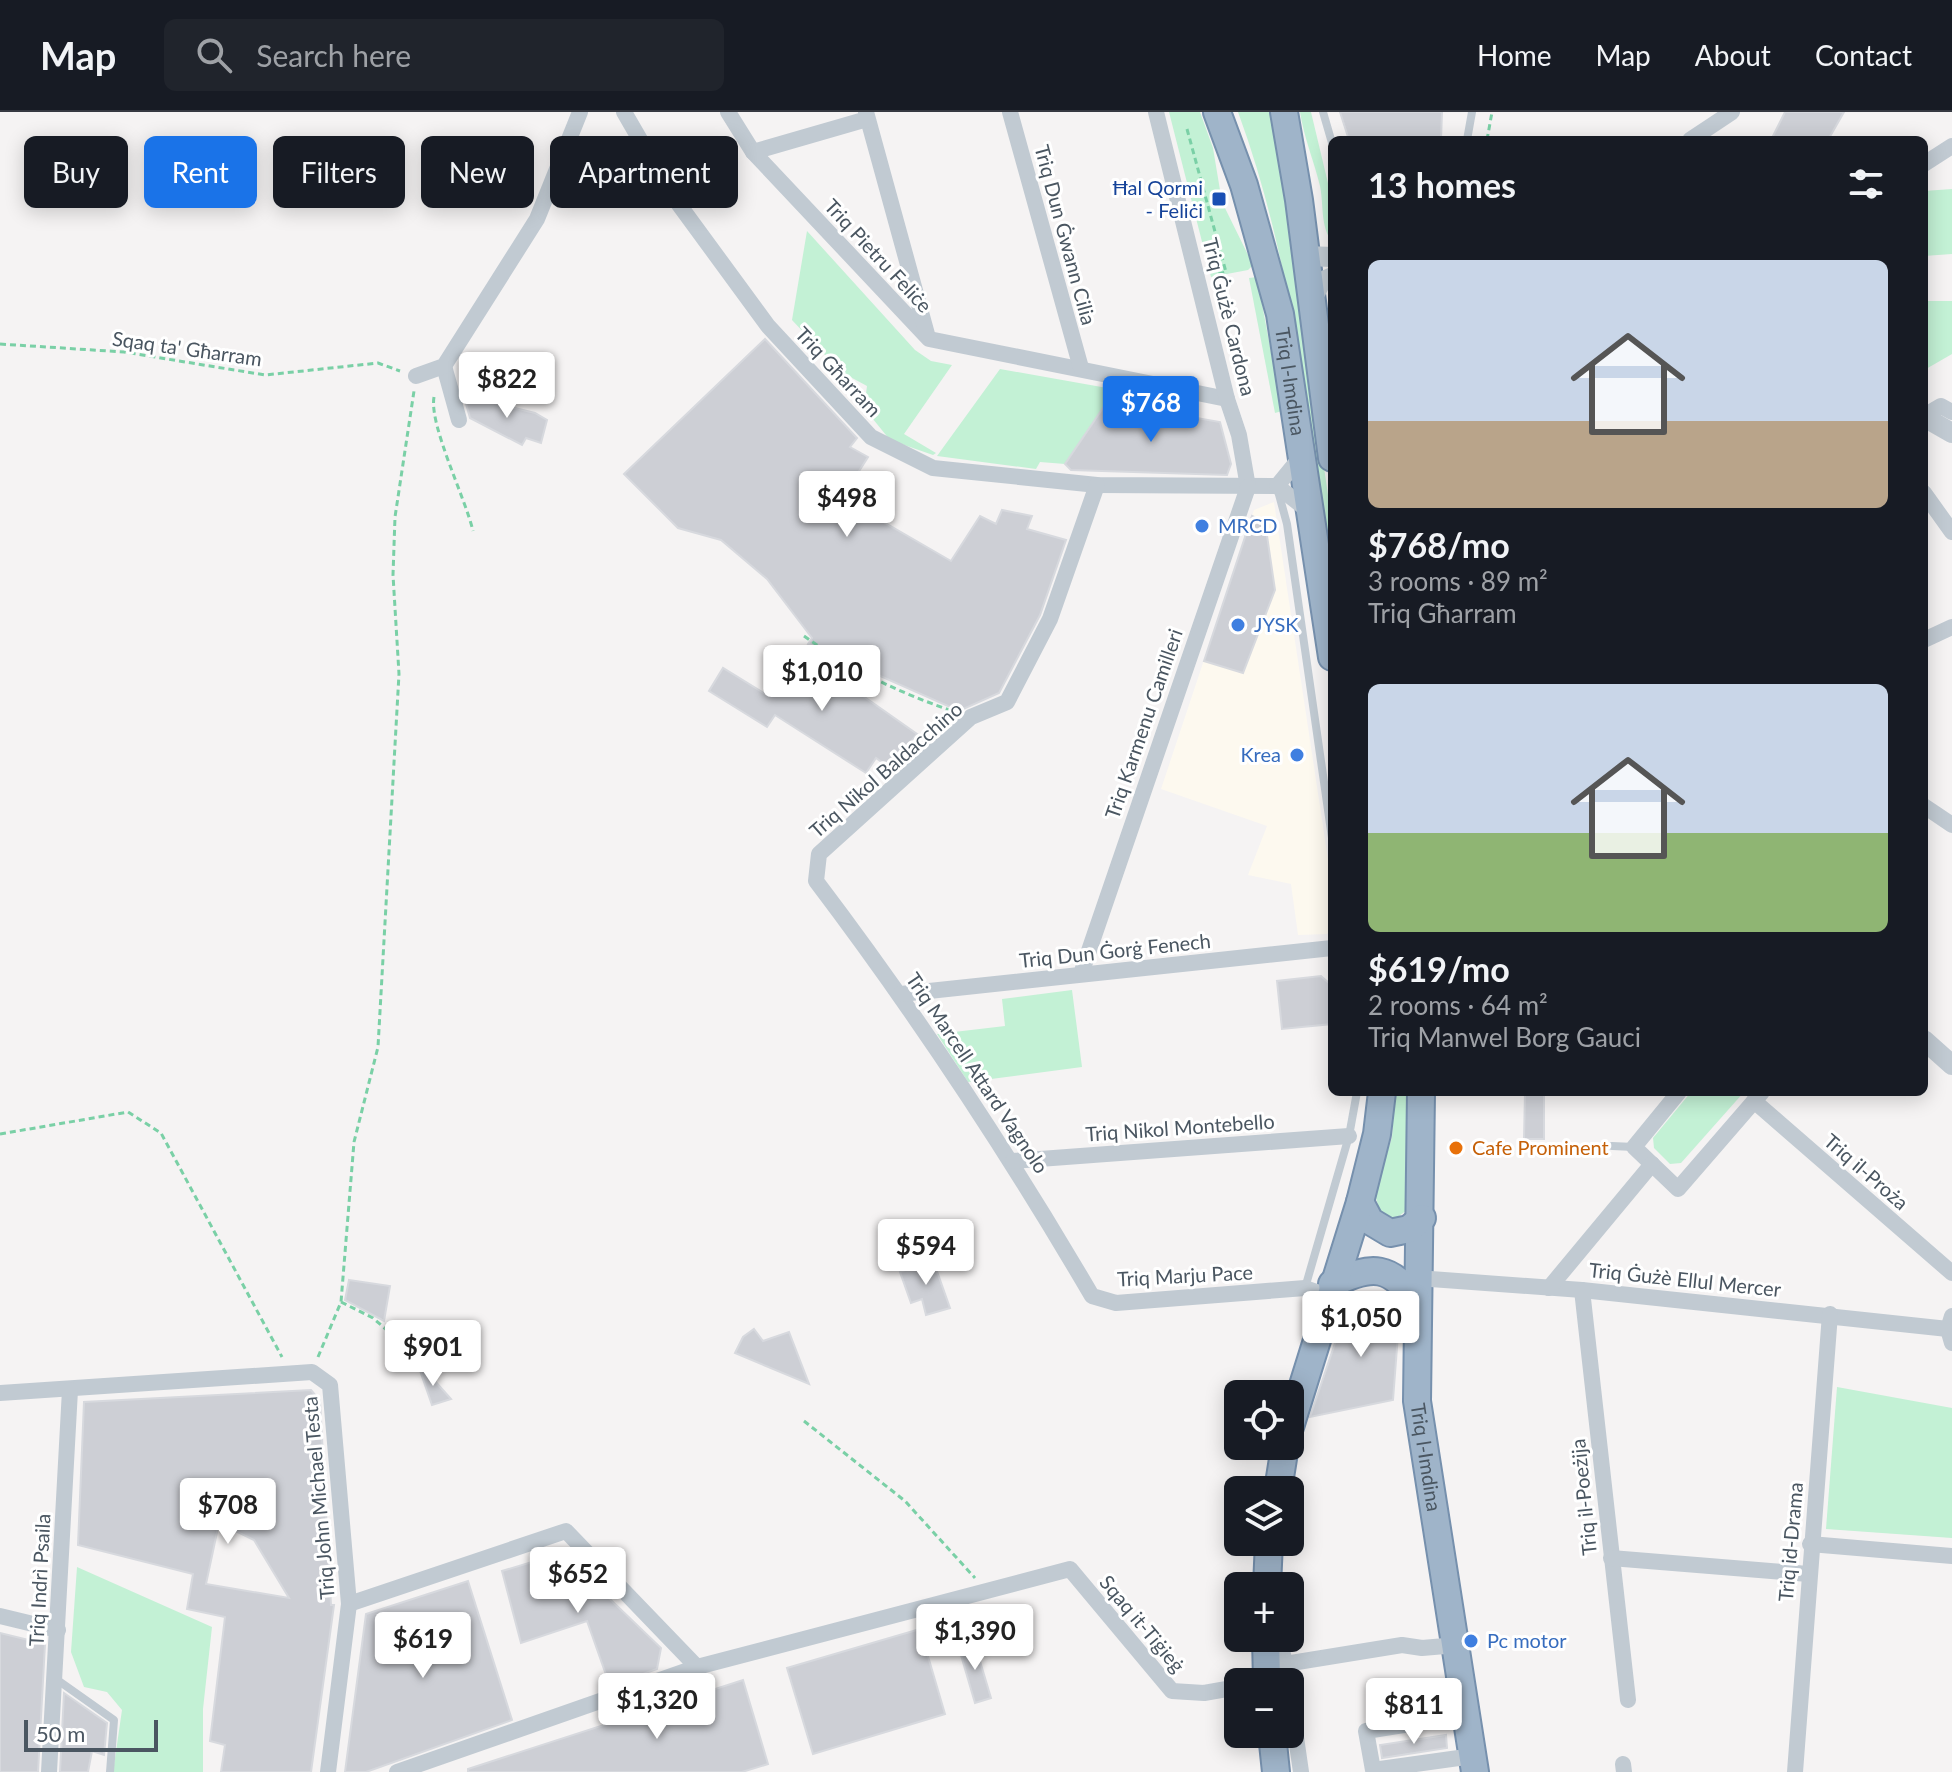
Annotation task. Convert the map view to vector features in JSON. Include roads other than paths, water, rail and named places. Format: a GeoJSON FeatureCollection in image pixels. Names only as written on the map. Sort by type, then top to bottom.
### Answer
{"type":"FeatureCollection","features":[{"type":"Feature","properties":{"kind":"highway","name":"Triq l-Imdina"},"geometry":{"type":"LineString","coordinates":[[1217,112],[1267,263],[1280,314],[1304,453],[1328,628]]}},
{"type":"Feature","properties":{"kind":"highway","name":"Triq l-Imdina"},"geometry":{"type":"LineString","coordinates":[[1284,112],[1311,307],[1324,345],[1328,402]]}},
{"type":"Feature","properties":{"kind":"highway"},"geometry":{"type":"LineString","coordinates":[[1301,1380],[1322,1289],[1360,1202],[1377,1134],[1382,1096]]}},
{"type":"Feature","properties":{"kind":"highway","name":"Triq l-Imdina"},"geometry":{"type":"LineString","coordinates":[[1421,1096],[1422,1218],[1417,1290],[1417,1401],[1474,1764]]}},
{"type":"Feature","properties":{"kind":"highway"},"geometry":{"type":"LineString","coordinates":[[1360,1202],[1370,1221],[1390,1233],[1409,1229],[1422,1218]]}},
{"type":"Feature","properties":{"kind":"highway"},"geometry":{"type":"LineString","coordinates":[[1322,1289],[1352,1274],[1387,1272],[1417,1290]]}},
{"type":"Feature","properties":{"kind":"highway"},"geometry":{"type":"LineString","coordinates":[[1273,1748],[1276,1772]]}},
{"type":"Feature","properties":{"kind":"street"},"geometry":{"type":"LineString","coordinates":[[459,420],[446,372],[537,219],[580,112]]}},
{"type":"Feature","properties":{"kind":"street","name":"Triq Għarram"},"geometry":{"type":"LineString","coordinates":[[624,112],[672,195],[768,326],[871,437],[933,468],[1097,485],[1277,486]]}},
{"type":"Feature","properties":{"kind":"street","name":"Triq Pietru Feliċe"},"geometry":{"type":"LineString","coordinates":[[728,112],[753,152],[929,339],[1227,399]]}},
{"type":"Feature","properties":{"kind":"street","name":"Triq Dun Ġwann Cilia"},"geometry":{"type":"LineString","coordinates":[[1010,112],[1081,368]]}},
{"type":"Feature","properties":{"kind":"street","name":"Triq Ġużè Cardona"},"geometry":{"type":"LineString","coordinates":[[1156,112],[1227,399],[1239,435],[1248,487]]}},
{"type":"Feature","properties":{"kind":"street"},"geometry":{"type":"LineString","coordinates":[[1696,136],[1732,112]]}},
{"type":"Feature","properties":{"kind":"street"},"geometry":{"type":"LineString","coordinates":[[753,152],[866,116],[929,339]]}},
{"type":"Feature","properties":{"kind":"street"},"geometry":{"type":"LineString","coordinates":[[1928,161],[1952,146]]}},
{"type":"Feature","properties":{"kind":"street"},"geometry":{"type":"LineString","coordinates":[[1306,256],[1328,257]]}},
{"type":"Feature","properties":{"kind":"street"},"geometry":{"type":"LineString","coordinates":[[1311,307],[1328,277]]}},
{"type":"Feature","properties":{"kind":"street"},"geometry":{"type":"LineString","coordinates":[[416,376],[446,372]]}},
{"type":"Feature","properties":{"kind":"street"},"geometry":{"type":"LineString","coordinates":[[1928,414],[1941,406],[1952,412]]}},
{"type":"Feature","properties":{"kind":"street"},"geometry":{"type":"LineString","coordinates":[[1928,418],[1952,433]]}},
{"type":"Feature","properties":{"kind":"street"},"geometry":{"type":"LineString","coordinates":[[1304,453],[1277,486],[1312,514]]}},
{"type":"Feature","properties":{"kind":"street","name":"Triq Nikol Baldacchino"},"geometry":{"type":"LineString","coordinates":[[816,881],[819,854],[971,717],[1007,702],[1050,619],[1097,485]]}},
{"type":"Feature","properties":{"kind":"street","name":"Triq Karmenu Camilleri"},"geometry":{"type":"LineString","coordinates":[[1081,974],[1248,487]]}},
{"type":"Feature","properties":{"kind":"street"},"geometry":{"type":"LineString","coordinates":[[1928,498],[1951,529]]}},
{"type":"Feature","properties":{"kind":"street"},"geometry":{"type":"LineString","coordinates":[[1928,638],[1952,627]]}},
{"type":"Feature","properties":{"kind":"street"},"geometry":{"type":"LineString","coordinates":[[1928,809],[1952,825]]}},
{"type":"Feature","properties":{"kind":"street","name":"Triq Marcell Attard Vagnolo"},"geometry":{"type":"LineString","coordinates":[[816,881],[901,994],[1013,1161],[1092,1296]]}},
{"type":"Feature","properties":{"kind":"street","name":"Triq Dun Ġorġ Fenech"},"geometry":{"type":"LineString","coordinates":[[901,994],[1328,948]]}},
{"type":"Feature","properties":{"kind":"street"},"geometry":{"type":"LineString","coordinates":[[1928,1044],[1952,1065]]}},
{"type":"Feature","properties":{"kind":"street"},"geometry":{"type":"LineString","coordinates":[[1676,1096],[1634,1147],[1678,1189],[1758,1096]]}},
{"type":"Feature","properties":{"kind":"street","name":"Triq il-Proża"},"geometry":{"type":"LineString","coordinates":[[1758,1096],[1952,1273]]}},
{"type":"Feature","properties":{"kind":"street","name":"Triq Nikol Montebello"},"geometry":{"type":"LineString","coordinates":[[1013,1161],[1349,1136]]}},
{"type":"Feature","properties":{"kind":"street"},"geometry":{"type":"LineString","coordinates":[[1549,1288],[1652,1164]]}},
{"type":"Feature","properties":{"kind":"street","name":"Triq Marju Pace"},"geometry":{"type":"LineString","coordinates":[[1092,1296],[1116,1303],[1322,1289]]}},
{"type":"Feature","properties":{"kind":"street","name":"Triq Ġużè Ellul Mercer"},"geometry":{"type":"LineString","coordinates":[[1417,1290],[1582,1290],[1951,1329]]}},
{"type":"Feature","properties":{"kind":"street","name":"Triq il-Poeżija"},"geometry":{"type":"LineString","coordinates":[[1582,1290],[1628,1700]]}},
{"type":"Feature","properties":{"kind":"street","name":"Triq id-Drama"},"geometry":{"type":"LineString","coordinates":[[1795,1772],[1810,1544],[1830,1314]]}},
{"type":"Feature","properties":{"kind":"street","name":"Triq John Michael Testa"},"geometry":{"type":"LineString","coordinates":[[70,1390],[292,1376],[312,1372],[330,1385],[349,1604],[328,1772]]}},
{"type":"Feature","properties":{"kind":"street"},"geometry":{"type":"LineString","coordinates":[[0,1393],[70,1390]]}},
{"type":"Feature","properties":{"kind":"street","name":"Triq Indrì Psaila"},"geometry":{"type":"LineString","coordinates":[[49,1772],[70,1390]]}},
{"type":"Feature","properties":{"kind":"street"},"geometry":{"type":"LineString","coordinates":[[349,1604],[566,1531],[697,1667],[397,1772]]}},
{"type":"Feature","properties":{"kind":"street"},"geometry":{"type":"LineString","coordinates":[[1810,1544],[1952,1556]]}},
{"type":"Feature","properties":{"kind":"street"},"geometry":{"type":"LineString","coordinates":[[1611,1558],[1808,1574]]}},
{"type":"Feature","properties":{"kind":"street","name":"Sqaq it-Tiġieġ"},"geometry":{"type":"LineString","coordinates":[[697,1667],[1070,1569],[1172,1691],[1204,1693],[1224,1689]]}},
{"type":"Feature","properties":{"kind":"street"},"geometry":{"type":"LineString","coordinates":[[0,1616],[58,1630]]}},
{"type":"Feature","properties":{"kind":"street"},"geometry":{"type":"LineString","coordinates":[[1298,1668],[1402,1645],[1422,1648],[1457,1645]]}},
{"type":"Feature","properties":{"kind":"street"},"geometry":{"type":"LineString","coordinates":[[1410,1724],[1366,1731],[1373,1770],[1474,1764]]}},
{"type":"Feature","properties":{"kind":"street"},"geometry":{"type":"LineString","coordinates":[[1298,1748],[1301,1772]]}},
{"type":"Feature","properties":{"kind":"lane"},"geometry":{"type":"LineString","coordinates":[[1323,112],[1330,136]]}},
{"type":"Feature","properties":{"kind":"lane"},"geometry":{"type":"LineString","coordinates":[[1468,136],[1472,112]]}},
{"type":"Feature","properties":{"kind":"lane"},"geometry":{"type":"LineString","coordinates":[[1277,486],[1287,524],[1328,810]]}},
{"type":"Feature","properties":{"kind":"lane"},"geometry":{"type":"LineString","coordinates":[[1322,1289],[1356,1096]]}},
{"type":"Feature","properties":{"kind":"lane"},"geometry":{"type":"LineString","coordinates":[[1612,1146],[1634,1147]]}},
{"type":"Feature","properties":{"kind":"lane"},"geometry":{"type":"LineString","coordinates":[[55,1679],[114,1720],[110,1772]]}},
{"type":"Feature","properties":{"kind":"place","name":"Ħal Qormi - Feliċi"},"geometry":{"type":"Point","coordinates":[1219,199]}},
{"type":"Feature","properties":{"kind":"place","name":"MRCD"},"geometry":{"type":"Point","coordinates":[1202,526]}},
{"type":"Feature","properties":{"kind":"place","name":"JYSK"},"geometry":{"type":"Point","coordinates":[1238,625]}},
{"type":"Feature","properties":{"kind":"place","name":"Krea"},"geometry":{"type":"Point","coordinates":[1297,755]}},
{"type":"Feature","properties":{"kind":"place","name":"Cafe Prominent"},"geometry":{"type":"Point","coordinates":[1456,1148]}},
{"type":"Feature","properties":{"kind":"place","name":"Pc motor"},"geometry":{"type":"Point","coordinates":[1471,1641]}}]}
